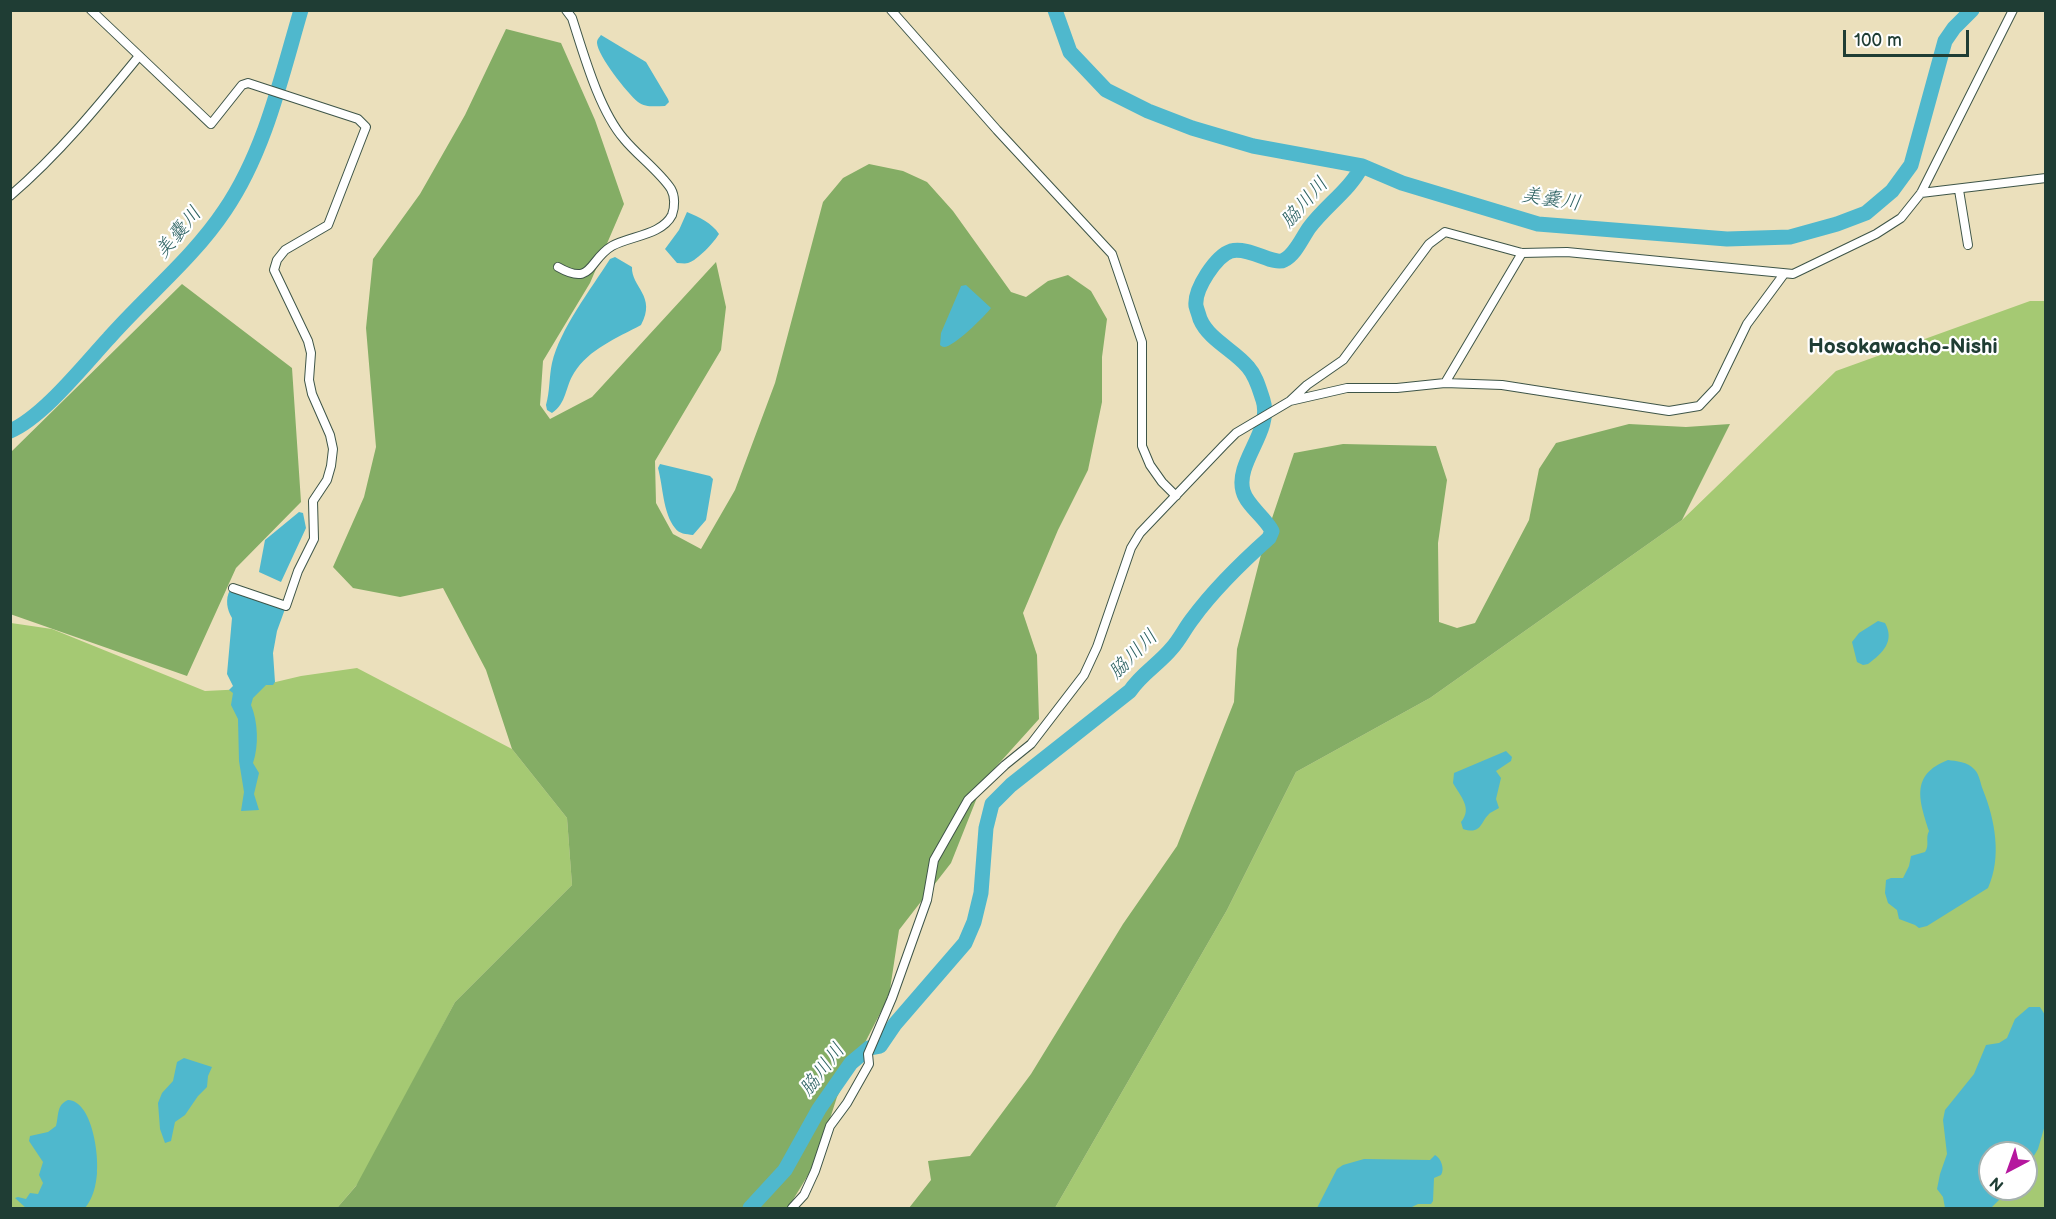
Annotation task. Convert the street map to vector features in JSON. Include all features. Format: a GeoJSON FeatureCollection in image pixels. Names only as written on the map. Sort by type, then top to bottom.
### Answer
{"type":"FeatureCollection","features":[{"type":"Feature","properties":{"kind":"street"},"geometry":{"type":"LineString","coordinates":[[91,10],[211,124],[242,85],[248,83],[358,120],[366,127],[328,225],[285,250],[277,260],[274,270],[308,341],[311,353],[309,380],[312,394],[330,435],[333,449],[327,480],[313,501],[314,539],[298,571],[286,606],[233,588]]}},
{"type":"Feature","properties":{"kind":"street"},"geometry":{"type":"LineString","coordinates":[[558,267],[572,275],[580,275],[590,268],[608,248],[621,240],[653,230],[665,223],[671,216],[675,203],[672,190],[635,152],[610,121],[572,18],[566,10]]}},
{"type":"Feature","properties":{"kind":"street"},"geometry":{"type":"LineString","coordinates":[[891,10],[997,130],[1112,254],[1142,342],[1142,446],[1150,465],[1176,496]]}},
{"type":"Feature","properties":{"kind":"street"},"geometry":{"type":"LineString","coordinates":[[792,1209],[804,1195],[815,1171],[830,1126],[869,1064],[868,1054],[892,998],[927,900],[934,860],[969,800],[1005,765],[1031,744],[1084,675],[1097,647],[1131,548],[1140,533],[1224,445],[1244,428],[1290,401],[1307,385],[1343,360],[1429,244],[1445,232],[1522,253],[1567,252],[1784,274],[1794,274],[1876,234],[1900,218],[1921,193],[2013,10]]}},
{"type":"Feature","properties":{"kind":"street"},"geometry":{"type":"LineString","coordinates":[[10,196],[32,177],[90,116],[139,56]]}},
{"type":"Feature","properties":{"kind":"street"},"geometry":{"type":"LineString","coordinates":[[1921,193],[2046,178]]}},
{"type":"Feature","properties":{"kind":"street"},"geometry":{"type":"LineString","coordinates":[[1959,190],[1968,245]]}},
{"type":"Feature","properties":{"kind":"street"},"geometry":{"type":"LineString","coordinates":[[1445,383],[1522,253]]}},
{"type":"Feature","properties":{"kind":"street"},"geometry":{"type":"LineString","coordinates":[[1290,401],[1347,388],[1397,388],[1445,383],[1502,385],[1669,411],[1699,406],[1716,388],[1748,324],[1784,274]]}},
{"type":"Feature","properties":{"kind":"green space"},"geometry":{"type":"Polygon","coordinates":[[[506,29],[561,43],[595,120],[624,204],[590,283],[543,361],[540,405],[550,419],[592,397],[716,262],[726,307],[721,350],[655,461],[656,503],[673,534],[701,549],[735,490],[775,383],[823,202],[843,178],[869,164],[903,171],[927,182],[953,211],[1011,292],[1026,297],[1048,281],[1068,275],[1091,291],[1107,319],[1102,357],[1102,402],[1088,470],[1058,530],[1023,613],[1037,655],[1039,719],[984,780],[951,863],[899,930],[889,996],[837,1097],[816,1162],[788,1208],[337,1208],[356,1186],[455,1002],[572,885],[567,818],[512,749],[486,670],[443,588],[400,597],[353,588],[333,567],[364,497],[376,447],[366,328],[373,259],[420,194],[465,115],[506,29]]]}},
{"type":"Feature","properties":{"kind":"green space"},"geometry":{"type":"Polygon","coordinates":[[[182,284],[292,368],[301,502],[236,568],[187,676],[10,614],[11,452],[182,284]]]}},
{"type":"Feature","properties":{"kind":"green space"},"geometry":{"type":"Polygon","coordinates":[[[2030,301],[2045,301],[2045,1208],[1055,1208],[1227,910],[1296,772],[1430,698],[1682,520],[1836,371],[2030,301]]]}},
{"type":"Feature","properties":{"kind":"green space"},"geometry":{"type":"Polygon","coordinates":[[[1629,424],[1686,427],[1730,424],[1682,520],[1430,698],[1296,772],[1227,910],[1055,1208],[909,1208],[931,1180],[928,1161],[970,1156],[1031,1074],[1123,924],[1177,846],[1234,702],[1237,649],[1265,539],[1294,453],[1343,444],[1436,446],[1447,480],[1438,543],[1439,622],[1457,628],[1475,623],[1529,520],[1539,469],[1556,443],[1629,424]]]}},
{"type":"Feature","properties":{"kind":"green space"},"geometry":{"type":"Polygon","coordinates":[[[11,623],[52,629],[205,691],[246,689],[301,676],[357,668],[512,749],[567,818],[572,885],[455,1002],[361,1180],[337,1208],[11,1208],[11,623]]]}},
{"type":"Feature","properties":{"kind":"water"},"geometry":{"type":"Polygon","coordinates":[[[601,35],[646,62],[668,99],[669,102],[665,106],[641,104],[627,91],[599,49],[597,42],[601,35]]]}},
{"type":"Feature","properties":{"kind":"water"},"geometry":{"type":"Polygon","coordinates":[[[687,212],[701,218],[719,234],[710,246],[692,261],[677,263],[665,249],[679,230],[687,212]]]}},
{"type":"Feature","properties":{"kind":"water"},"geometry":{"type":"Polygon","coordinates":[[[615,257],[632,267],[635,280],[645,299],[645,315],[641,325],[587,357],[574,373],[563,400],[552,413],[547,410],[546,405],[556,350],[577,310],[610,259],[615,257]]]}},
{"type":"Feature","properties":{"kind":"water"},"geometry":{"type":"Polygon","coordinates":[[[966,285],[991,308],[962,337],[949,346],[943,347],[940,345],[941,333],[961,286],[966,285]]]}},
{"type":"Feature","properties":{"kind":"water"},"geometry":{"type":"Polygon","coordinates":[[[660,464],[710,476],[713,479],[706,520],[693,535],[679,531],[671,522],[658,468],[660,464]]]}},
{"type":"Feature","properties":{"kind":"water"},"geometry":{"type":"Polygon","coordinates":[[[299,512],[303,513],[306,528],[281,582],[259,572],[265,540],[299,512]]]}},
{"type":"Feature","properties":{"kind":"water"},"geometry":{"type":"Polygon","coordinates":[[[230,590],[285,609],[277,631],[273,653],[275,682],[273,685],[266,685],[253,698],[251,705],[257,734],[253,763],[259,773],[254,794],[259,810],[241,811],[244,792],[239,761],[238,719],[231,705],[233,693],[229,690],[233,686],[227,674],[232,618],[227,604],[230,590]]]}},
{"type":"Feature","properties":{"kind":"water"},"geometry":{"type":"Polygon","coordinates":[[[1878,621],[1885,623],[1888,629],[1888,641],[1883,651],[1868,664],[1863,665],[1857,662],[1852,642],[1859,633],[1878,621]]]}},
{"type":"Feature","properties":{"kind":"water"},"geometry":{"type":"Polygon","coordinates":[[[1506,751],[1512,757],[1511,761],[1496,771],[1501,778],[1496,799],[1499,808],[1490,813],[1477,829],[1463,829],[1461,822],[1466,807],[1453,783],[1454,773],[1506,751]]]}},
{"type":"Feature","properties":{"kind":"water"},"geometry":{"type":"Polygon","coordinates":[[[1948,760],[1969,765],[1979,776],[1994,826],[1995,864],[1988,888],[1927,926],[1919,928],[1899,919],[1897,910],[1888,903],[1885,893],[1886,880],[1903,878],[1911,856],[1925,852],[1929,831],[1921,800],[1922,781],[1927,773],[1948,760]]]}},
{"type":"Feature","properties":{"kind":"water"},"geometry":{"type":"Polygon","coordinates":[[[2029,1007],[2040,1007],[2045,1015],[2045,1125],[2038,1149],[2038,1141],[1978,1141],[1978,1201],[1998,1201],[1991,1208],[1945,1208],[1943,1197],[1937,1189],[1947,1154],[1943,1120],[1945,1110],[1974,1074],[1986,1045],[1999,1043],[2007,1038],[2015,1019],[2029,1007]]]}},
{"type":"Feature","properties":{"kind":"water"},"geometry":{"type":"Polygon","coordinates":[[[184,1058],[212,1067],[207,1087],[185,1115],[175,1122],[171,1141],[165,1143],[160,1129],[158,1103],[162,1093],[173,1081],[177,1062],[184,1058]]]}},
{"type":"Feature","properties":{"kind":"water"},"geometry":{"type":"Polygon","coordinates":[[[68,1100],[83,1109],[95,1142],[96,1183],[92,1196],[85,1208],[26,1208],[15,1198],[26,1199],[30,1193],[38,1194],[43,1183],[39,1175],[43,1162],[29,1141],[30,1136],[48,1132],[56,1126],[61,1105],[68,1100]]]}},
{"type":"Feature","properties":{"kind":"water"},"geometry":{"type":"Polygon","coordinates":[[[1435,1155],[1441,1161],[1443,1170],[1441,1175],[1434,1178],[1431,1204],[1418,1204],[1410,1208],[1317,1208],[1337,1169],[1343,1165],[1364,1159],[1430,1160],[1435,1155]]]}},
{"type":"Feature","properties":{"kind":"waterway","name":"美嚢川"},"geometry":{"type":"LineString","coordinates":[[10,431],[36,414],[63,389],[199,244],[225,210],[239,187],[261,139],[279,88],[301,10]]}},
{"type":"Feature","properties":{"kind":"waterway","name":"美嚢川"},"geometry":{"type":"LineString","coordinates":[[1055,10],[1070,52],[1106,90],[1148,111],[1192,128],[1253,146],[1362,166],[1402,183],[1538,224],[1727,239],[1790,237],[1837,224],[1866,213],[1892,191],[1911,165],[1945,41],[1972,10]]}},
{"type":"Feature","properties":{"kind":"waterway","name":"脇川川"},"geometry":{"type":"LineString","coordinates":[[750,1208],[785,1170],[819,1109],[851,1063],[869,1048],[880,1046],[895,1024],[965,943],[974,922],[981,893],[986,828],[992,804],[1011,785],[1130,691],[1139,679],[1178,641],[1201,607],[1219,586],[1269,538],[1272,531],[1245,496],[1242,480],[1248,458],[1263,423],[1265,412],[1263,400],[1255,378],[1248,367],[1215,339],[1204,326],[1196,308],[1196,299],[1207,274],[1219,259],[1231,251],[1245,251],[1280,261],[1288,258],[1315,220],[1351,183],[1362,166]]}},
{"type":"Feature","properties":{"kind":"district","name":"Hosokawacho-Nishi"},"geometry":{"type":"Point","coordinates":[1903,348]}}]}
